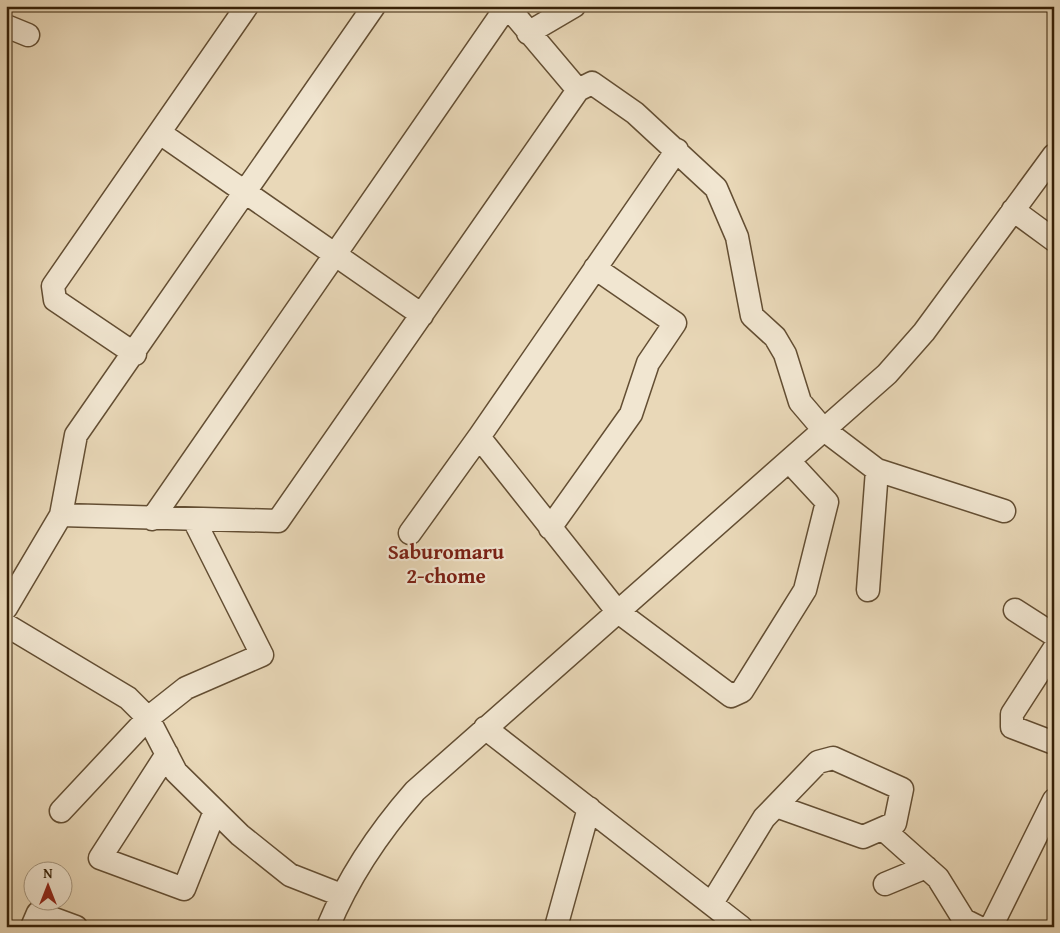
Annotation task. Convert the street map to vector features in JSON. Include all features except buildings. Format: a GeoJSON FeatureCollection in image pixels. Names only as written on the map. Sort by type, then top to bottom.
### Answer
{"type":"FeatureCollection","features":[{"type":"Feature","properties":{"kind":"street"},"geometry":{"type":"LineString","coordinates":[[135,354],[55,300],[53,286],[247,6]]}},
{"type":"Feature","properties":{"kind":"street"},"geometry":{"type":"LineString","coordinates":[[6,608],[62,515],[76,435],[135,354],[374,6]]}},
{"type":"Feature","properties":{"kind":"street"},"geometry":{"type":"LineString","coordinates":[[152,518],[507,6],[578,90]]}},
{"type":"Feature","properties":{"kind":"street"},"geometry":{"type":"LineString","coordinates":[[528,33],[574,6]]}},
{"type":"Feature","properties":{"kind":"street"},"geometry":{"type":"LineString","coordinates":[[6,26],[28,35]]}},
{"type":"Feature","properties":{"kind":"street"},"geometry":{"type":"LineString","coordinates":[[62,515],[278,521],[578,90],[592,82],[635,113],[716,188],[737,237],[752,316],[775,337],[791,368],[800,402],[823,429],[877,470],[1004,511]]}},
{"type":"Feature","properties":{"kind":"street"},"geometry":{"type":"LineString","coordinates":[[160,133],[422,315]]}},
{"type":"Feature","properties":{"kind":"street"},"geometry":{"type":"LineString","coordinates":[[410,533],[479,437],[676,150]]}},
{"type":"Feature","properties":{"kind":"street"},"geometry":{"type":"LineString","coordinates":[[328,927],[341,895],[390,819],[415,791],[887,374],[912,346],[1054,155]]}},
{"type":"Feature","properties":{"kind":"street"},"geometry":{"type":"LineString","coordinates":[[1013,210],[1054,240]]}},
{"type":"Feature","properties":{"kind":"street"},"geometry":{"type":"LineString","coordinates":[[550,528],[631,414],[648,363],[675,323],[595,268]]}},
{"type":"Feature","properties":{"kind":"street"},"geometry":{"type":"LineString","coordinates":[[479,437],[617,611],[731,696],[742,691],[805,590],[827,502],[789,461]]}},
{"type":"Feature","properties":{"kind":"street"},"geometry":{"type":"LineString","coordinates":[[868,590],[877,470]]}},
{"type":"Feature","properties":{"kind":"street"},"geometry":{"type":"LineString","coordinates":[[61,811],[148,718],[186,688],[262,655],[194,520]]}},
{"type":"Feature","properties":{"kind":"street"},"geometry":{"type":"LineString","coordinates":[[1015,610],[1054,635]]}},
{"type":"Feature","properties":{"kind":"street"},"geometry":{"type":"LineString","coordinates":[[6,625],[128,698],[148,718],[176,772],[215,811],[290,875],[341,895]]}},
{"type":"Feature","properties":{"kind":"street"},"geometry":{"type":"LineString","coordinates":[[1054,649],[1012,714],[1012,727],[1054,743]]}},
{"type":"Feature","properties":{"kind":"street"},"geometry":{"type":"LineString","coordinates":[[485,728],[741,927]]}},
{"type":"Feature","properties":{"kind":"street"},"geometry":{"type":"LineString","coordinates":[[167,754],[100,858],[184,889],[215,811]]}},
{"type":"Feature","properties":{"kind":"street"},"geometry":{"type":"LineString","coordinates":[[712,903],[764,818],[818,762],[833,758],[902,789],[894,823],[863,837],[776,806]]}},
{"type":"Feature","properties":{"kind":"street"},"geometry":{"type":"LineString","coordinates":[[991,927],[1054,800]]}},
{"type":"Feature","properties":{"kind":"street"},"geometry":{"type":"LineString","coordinates":[[556,927],[589,808]]}},
{"type":"Feature","properties":{"kind":"street"},"geometry":{"type":"LineString","coordinates":[[882,829],[938,878],[964,920],[978,927]]}},
{"type":"Feature","properties":{"kind":"street"},"geometry":{"type":"LineString","coordinates":[[885,884],[926,867]]}},
{"type":"Feature","properties":{"kind":"street"},"geometry":{"type":"LineString","coordinates":[[32,927],[38,913],[76,927]]}},
{"type":"Feature","properties":{"kind":"district","name":"Saburomaru 2-chome"},"geometry":{"type":"Point","coordinates":[446,563]}}]}
